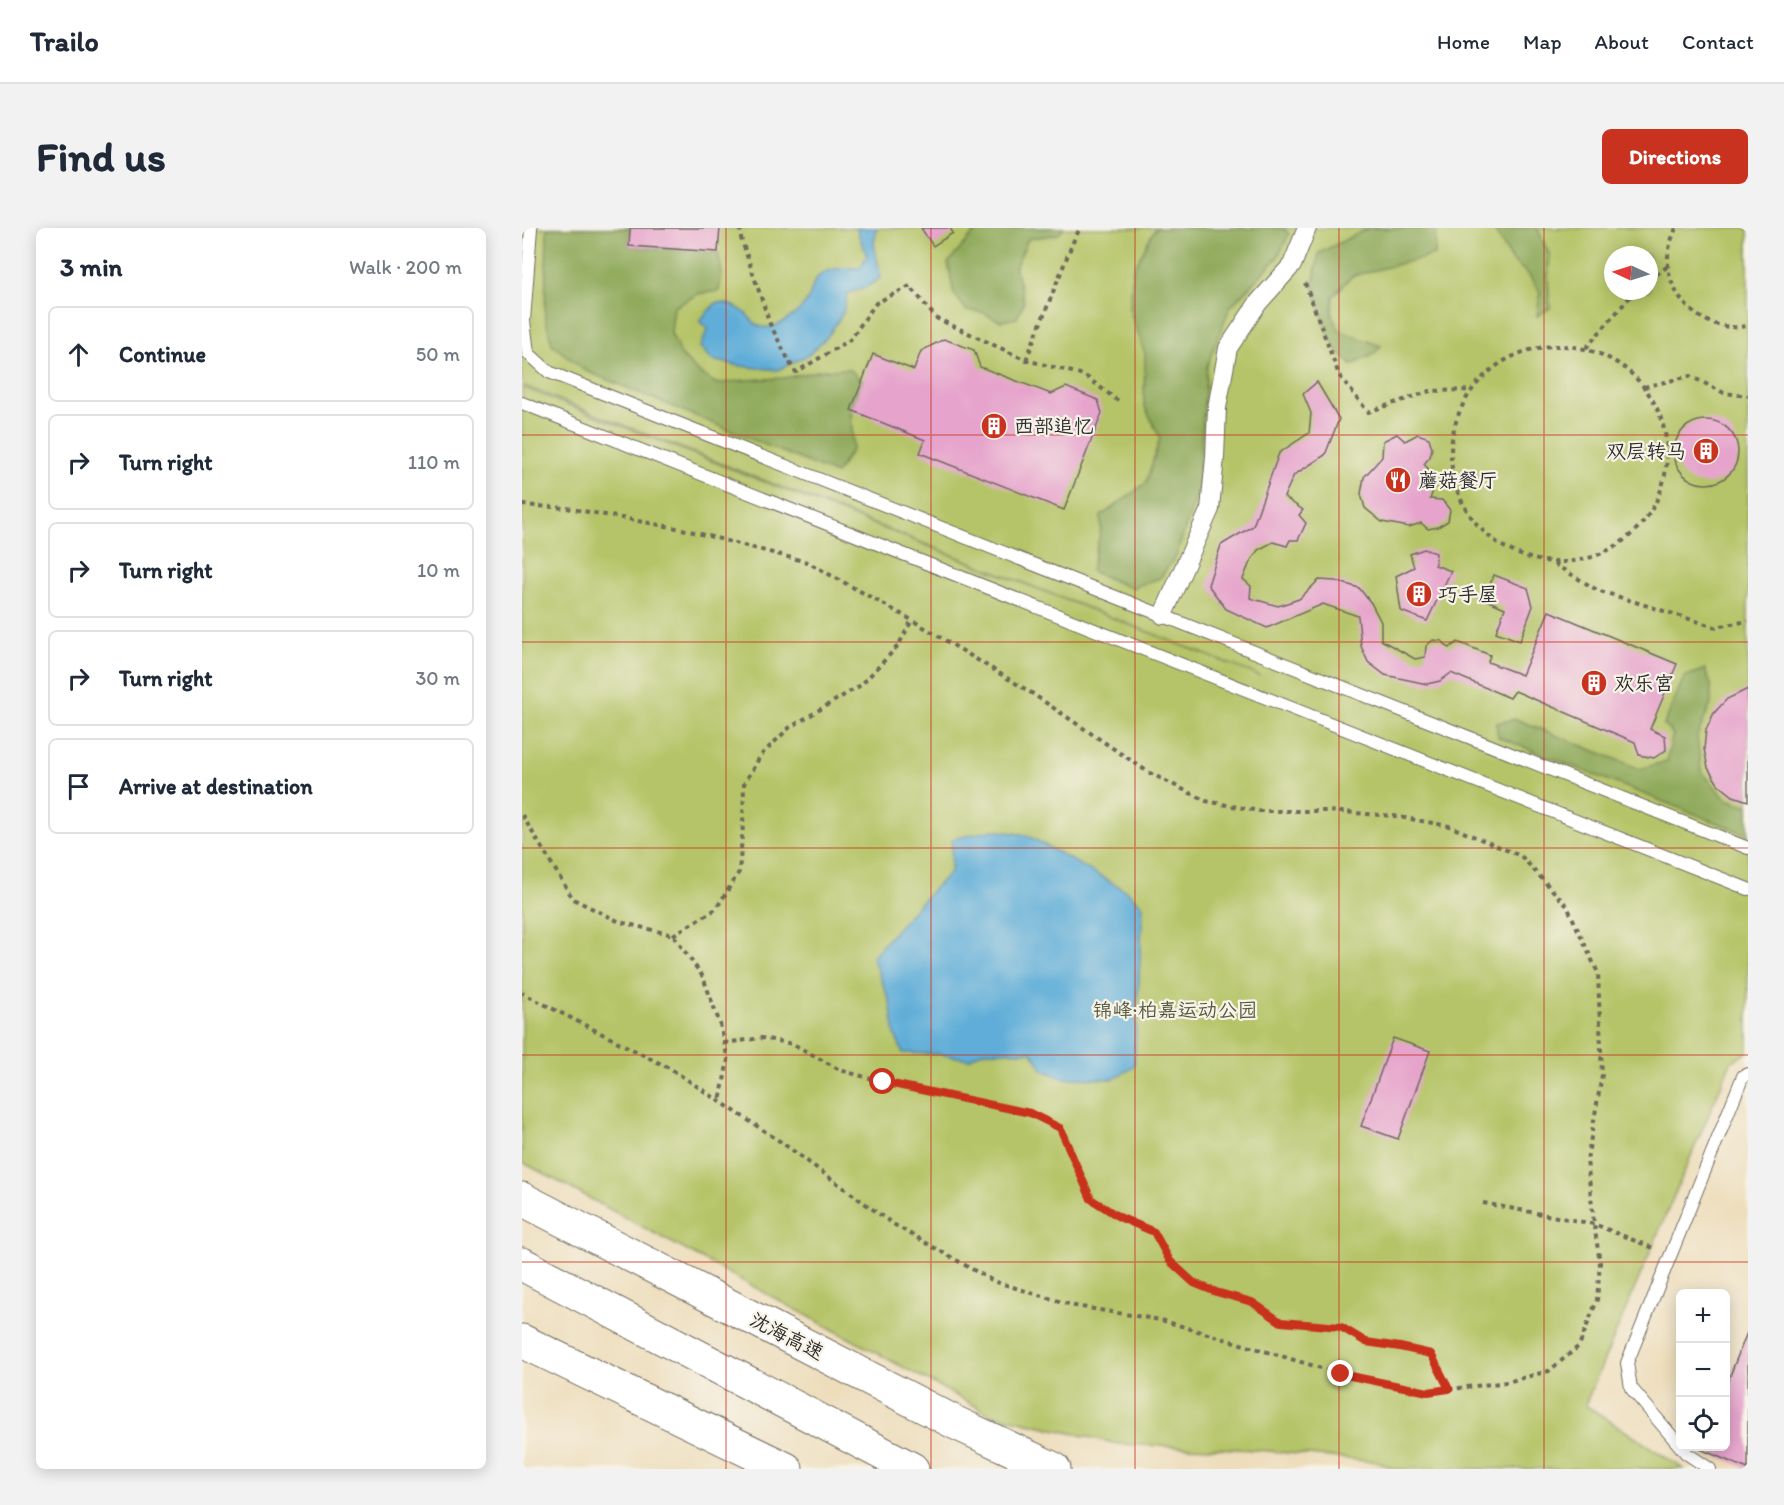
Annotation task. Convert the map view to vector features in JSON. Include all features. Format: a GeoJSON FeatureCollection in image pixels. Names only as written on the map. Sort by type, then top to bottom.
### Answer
{"type":"FeatureCollection","features":[{"type":"Feature","properties":{"kind":"highway","name":"沈海高速"},"geometry":{"type":"LineString","coordinates":[[522,1199],[956,1423],[1054,1469]]}},
{"type":"Feature","properties":{"kind":"highway"},"geometry":{"type":"LineString","coordinates":[[522,1264],[912,1469]]}},
{"type":"Feature","properties":{"kind":"highway"},"geometry":{"type":"LineString","coordinates":[[522,1341],[786,1469]]}},
{"type":"Feature","properties":{"kind":"street"},"geometry":{"type":"LineString","coordinates":[[1163,615],[1210,509],[1217,408],[1228,348],[1258,303],[1292,265],[1307,228]]}},
{"type":"Feature","properties":{"kind":"lane"},"geometry":{"type":"LineString","coordinates":[[531,228],[524,321],[528,353],[549,372],[1748,848]]}},
{"type":"Feature","properties":{"kind":"lane"},"geometry":{"type":"LineString","coordinates":[[522,403],[1748,889]]}},
{"type":"Feature","properties":{"kind":"lane"},"geometry":{"type":"LineString","coordinates":[[1710,1469],[1686,1453],[1631,1388],[1626,1363],[1743,1076],[1748,1074]]}},
{"type":"Feature","properties":{"kind":"path"},"geometry":{"type":"LineString","coordinates":[[740,228],[741,238],[770,324],[796,372],[850,340],[876,303],[910,286],[936,318],[1026,360],[1084,375],[1121,403]]}},
{"type":"Feature","properties":{"kind":"path"},"geometry":{"type":"LineString","coordinates":[[1026,360],[1080,228]]}},
{"type":"Feature","properties":{"kind":"path"},"geometry":{"type":"LineString","coordinates":[[1676,228],[1669,244],[1668,266],[1674,287],[1686,305],[1702,319],[1724,326],[1748,326]]}},
{"type":"Feature","properties":{"kind":"path"},"geometry":{"type":"LineString","coordinates":[[1292,265],[1304,281],[1339,375],[1368,412],[1430,392],[1473,390]]}},
{"type":"Feature","properties":{"kind":"path"},"geometry":{"type":"LineString","coordinates":[[1658,273],[1668,266]]}},
{"type":"Feature","properties":{"kind":"path"},"geometry":{"type":"LineString","coordinates":[[1586,348],[1627,300]]}},
{"type":"Feature","properties":{"kind":"path"},"geometry":{"type":"LineString","coordinates":[[1553,564],[1589,560],[1621,544],[1646,520],[1662,488],[1667,453],[1661,418],[1644,387],[1618,363],[1586,348],[1550,345],[1515,354],[1484,375],[1462,404],[1450,439],[1452,475],[1464,510],[1488,538],[1519,556],[1553,564],[1596,590],[1715,627],[1748,621]]}},
{"type":"Feature","properties":{"kind":"path"},"geometry":{"type":"LineString","coordinates":[[1644,387],[1690,376],[1724,393],[1748,396]]}},
{"type":"Feature","properties":{"kind":"path"},"geometry":{"type":"LineString","coordinates":[[522,505],[567,508],[682,529],[807,562],[912,620],[1030,692],[1148,772],[1206,801],[1259,811],[1328,811],[1394,816],[1449,826],[1521,856],[1567,906],[1598,973],[1602,1075],[1587,1160],[1600,1263],[1597,1300],[1579,1346],[1549,1371],[1507,1382],[1428,1392],[1341,1374],[1161,1320],[1075,1306],[993,1281],[893,1224],[781,1142],[671,1069],[522,993]]}},
{"type":"Feature","properties":{"kind":"path"},"geometry":{"type":"LineString","coordinates":[[673,935],[716,909],[739,872],[744,784],[762,755],[789,728],[861,685],[898,646],[912,620]]}},
{"type":"Feature","properties":{"kind":"path"},"geometry":{"type":"LineString","coordinates":[[522,815],[573,899],[620,922],[673,935],[703,977],[720,1024],[728,1060],[720,1101]]}},
{"type":"Feature","properties":{"kind":"path"},"geometry":{"type":"LineString","coordinates":[[724,1043],[762,1038],[793,1044],[840,1070],[883,1082],[1030,1113],[1060,1128],[1091,1199],[1119,1217],[1154,1232],[1170,1261],[1194,1283],[1252,1302],[1281,1322],[1341,1327],[1366,1342],[1431,1354],[1449,1389]]}},
{"type":"Feature","properties":{"kind":"path"},"geometry":{"type":"LineString","coordinates":[[1483,1203],[1594,1224],[1670,1255]]}},
{"type":"Feature","properties":{"kind":"green space","name":"锦峰·柏嘉运动公园"},"geometry":{"type":"Polygon","coordinates":[[[522,228],[1748,228],[1748,1052],[1731,1062],[1585,1405],[1684,1469],[1394,1469],[1379,1462],[1258,1450],[1118,1444],[990,1414],[522,1162],[522,387],[1260,676],[522,385],[522,228]]]}},
{"type":"Feature","properties":{"kind":"green space"},"geometry":{"type":"Polygon","coordinates":[[[547,228],[630,228],[629,246],[718,252],[722,274],[719,291],[698,294],[674,307],[671,333],[681,355],[698,372],[717,384],[784,378],[823,370],[849,369],[863,381],[851,410],[853,448],[836,474],[584,370],[552,344],[545,317],[547,228]]]}},
{"type":"Feature","properties":{"kind":"green space"},"geometry":{"type":"Polygon","coordinates":[[[984,228],[1064,228],[1059,234],[1028,239],[1015,268],[1024,301],[1017,318],[1000,321],[982,312],[967,311],[954,294],[948,263],[973,234],[984,228]]]}},
{"type":"Feature","properties":{"kind":"green space"},"geometry":{"type":"Polygon","coordinates":[[[1157,228],[1283,228],[1289,234],[1277,258],[1230,307],[1207,366],[1198,490],[1176,556],[1160,578],[1131,588],[1091,571],[1101,529],[1101,516],[1146,483],[1160,438],[1144,405],[1145,354],[1130,310],[1133,270],[1157,228]]]}},
{"type":"Feature","properties":{"kind":"green space"},"geometry":{"type":"Polygon","coordinates":[[[1369,228],[1436,228],[1435,255],[1352,276],[1333,296],[1332,316],[1340,331],[1381,346],[1374,354],[1352,365],[1337,350],[1326,329],[1313,284],[1319,253],[1369,228]]]}},
{"type":"Feature","properties":{"kind":"green space"},"geometry":{"type":"Polygon","coordinates":[[[1493,228],[1537,228],[1550,256],[1548,279],[1550,308],[1537,316],[1540,292],[1528,274],[1513,261],[1493,228]]]}},
{"type":"Feature","properties":{"kind":"green space"},"geometry":{"type":"Polygon","coordinates":[[[1705,669],[1711,685],[1711,704],[1697,736],[1701,771],[1726,799],[1748,806],[1748,835],[1498,737],[1496,723],[1516,719],[1640,769],[1667,761],[1673,734],[1664,725],[1684,677],[1705,669]]]}},
{"type":"Feature","properties":{"kind":"water"},"geometry":{"type":"Polygon","coordinates":[[[856,228],[877,228],[874,244],[881,278],[865,288],[848,293],[843,313],[828,336],[808,355],[778,370],[712,360],[700,347],[708,329],[699,321],[716,303],[727,304],[743,311],[761,327],[774,326],[802,307],[816,279],[822,274],[835,269],[860,268],[867,256],[856,228]]]}},
{"type":"Feature","properties":{"kind":"water"},"geometry":{"type":"Polygon","coordinates":[[[993,830],[1027,835],[1127,891],[1143,906],[1134,1067],[1113,1079],[1062,1078],[1043,1070],[1032,1052],[983,1051],[969,1059],[939,1054],[903,1053],[895,1035],[890,1002],[872,957],[951,871],[952,839],[993,830]]]}},
{"type":"Feature","properties":{"kind":"building"},"geometry":{"type":"Polygon","coordinates":[[[630,228],[720,228],[718,252],[629,246],[630,228]]]}},
{"type":"Feature","properties":{"kind":"building"},"geometry":{"type":"Polygon","coordinates":[[[921,228],[950,228],[953,233],[933,246],[921,228]]]}},
{"type":"Feature","properties":{"kind":"building","name":"西部追忆"},"geometry":{"type":"Polygon","coordinates":[[[944,339],[974,350],[980,367],[1051,394],[1066,387],[1098,400],[1102,413],[1064,510],[920,453],[925,440],[851,410],[873,354],[914,370],[921,351],[944,339]]]}},
{"type":"Feature","properties":{"kind":"building"},"geometry":{"type":"Polygon","coordinates":[[[1317,382],[1339,419],[1325,455],[1294,475],[1284,497],[1303,510],[1299,515],[1306,523],[1298,540],[1290,540],[1287,546],[1273,542],[1258,550],[1243,579],[1251,586],[1250,598],[1278,606],[1299,599],[1319,580],[1336,581],[1359,588],[1371,603],[1381,622],[1381,640],[1415,659],[1425,657],[1426,646],[1433,640],[1442,641],[1449,648],[1458,642],[1490,655],[1488,662],[1522,675],[1549,611],[1677,664],[1650,729],[1665,736],[1666,750],[1654,758],[1639,755],[1635,742],[1515,691],[1510,698],[1451,673],[1440,681],[1427,684],[1385,675],[1368,662],[1361,646],[1358,616],[1323,604],[1267,628],[1226,609],[1208,585],[1221,545],[1253,526],[1279,453],[1309,433],[1311,413],[1303,394],[1317,382]]]}},
{"type":"Feature","properties":{"kind":"building","name":"双层转马"},"geometry":{"type":"Polygon","coordinates":[[[1706,420],[1724,426],[1732,434],[1738,452],[1732,470],[1724,478],[1706,484],[1688,478],[1680,470],[1674,452],[1680,434],[1688,426],[1706,420]]]}},
{"type":"Feature","properties":{"kind":"building","name":"蘑菇餐厅"},"geometry":{"type":"Polygon","coordinates":[[[1397,434],[1405,441],[1418,434],[1429,438],[1432,448],[1430,457],[1424,464],[1431,472],[1433,482],[1430,499],[1442,500],[1450,510],[1448,521],[1438,527],[1428,529],[1421,523],[1409,527],[1382,522],[1365,508],[1361,494],[1364,477],[1382,457],[1383,441],[1397,434]]]}},
{"type":"Feature","properties":{"kind":"building","name":"巧手屋"},"geometry":{"type":"Polygon","coordinates":[[[1424,549],[1436,553],[1435,565],[1451,571],[1427,621],[1401,611],[1396,576],[1414,567],[1410,554],[1424,549]]]}},
{"type":"Feature","properties":{"kind":"building"},"geometry":{"type":"Polygon","coordinates":[[[1494,575],[1528,588],[1533,606],[1520,641],[1496,632],[1505,608],[1484,599],[1494,575]]]}},
{"type":"Feature","properties":{"kind":"building"},"geometry":{"type":"Polygon","coordinates":[[[1748,689],[1748,801],[1733,796],[1718,784],[1708,768],[1704,749],[1706,730],[1714,713],[1727,699],[1748,689]]]}},
{"type":"Feature","properties":{"kind":"building"},"geometry":{"type":"Polygon","coordinates":[[[1393,1038],[1430,1051],[1398,1139],[1361,1126],[1393,1038]]]}},
{"type":"Feature","properties":{"kind":"building"},"geometry":{"type":"Polygon","coordinates":[[[1748,1330],[1748,1469],[1705,1451],[1730,1451],[1730,1376],[1748,1330]]]}},
{"type":"Feature","properties":{"kind":"place","name":"西部追忆"},"geometry":{"type":"Point","coordinates":[994,426]}},
{"type":"Feature","properties":{"kind":"place","name":"双层转马"},"geometry":{"type":"Point","coordinates":[1706,451]}},
{"type":"Feature","properties":{"kind":"place","name":"蘑菇餐厅"},"geometry":{"type":"Point","coordinates":[1398,480]}},
{"type":"Feature","properties":{"kind":"place","name":"巧手屋"},"geometry":{"type":"Point","coordinates":[1419,594]}},
{"type":"Feature","properties":{"kind":"place","name":"欢乐宫"},"geometry":{"type":"Point","coordinates":[1594,683]}},
{"type":"Feature","properties":{"kind":"route"},"geometry":{"type":"LineString","coordinates":[[883,1082],[1030,1113],[1060,1128],[1091,1199],[1119,1217],[1154,1232],[1170,1261],[1194,1283],[1252,1302],[1281,1322],[1341,1327],[1366,1342],[1431,1354],[1449,1389],[1428,1392],[1341,1374]]}}]}
